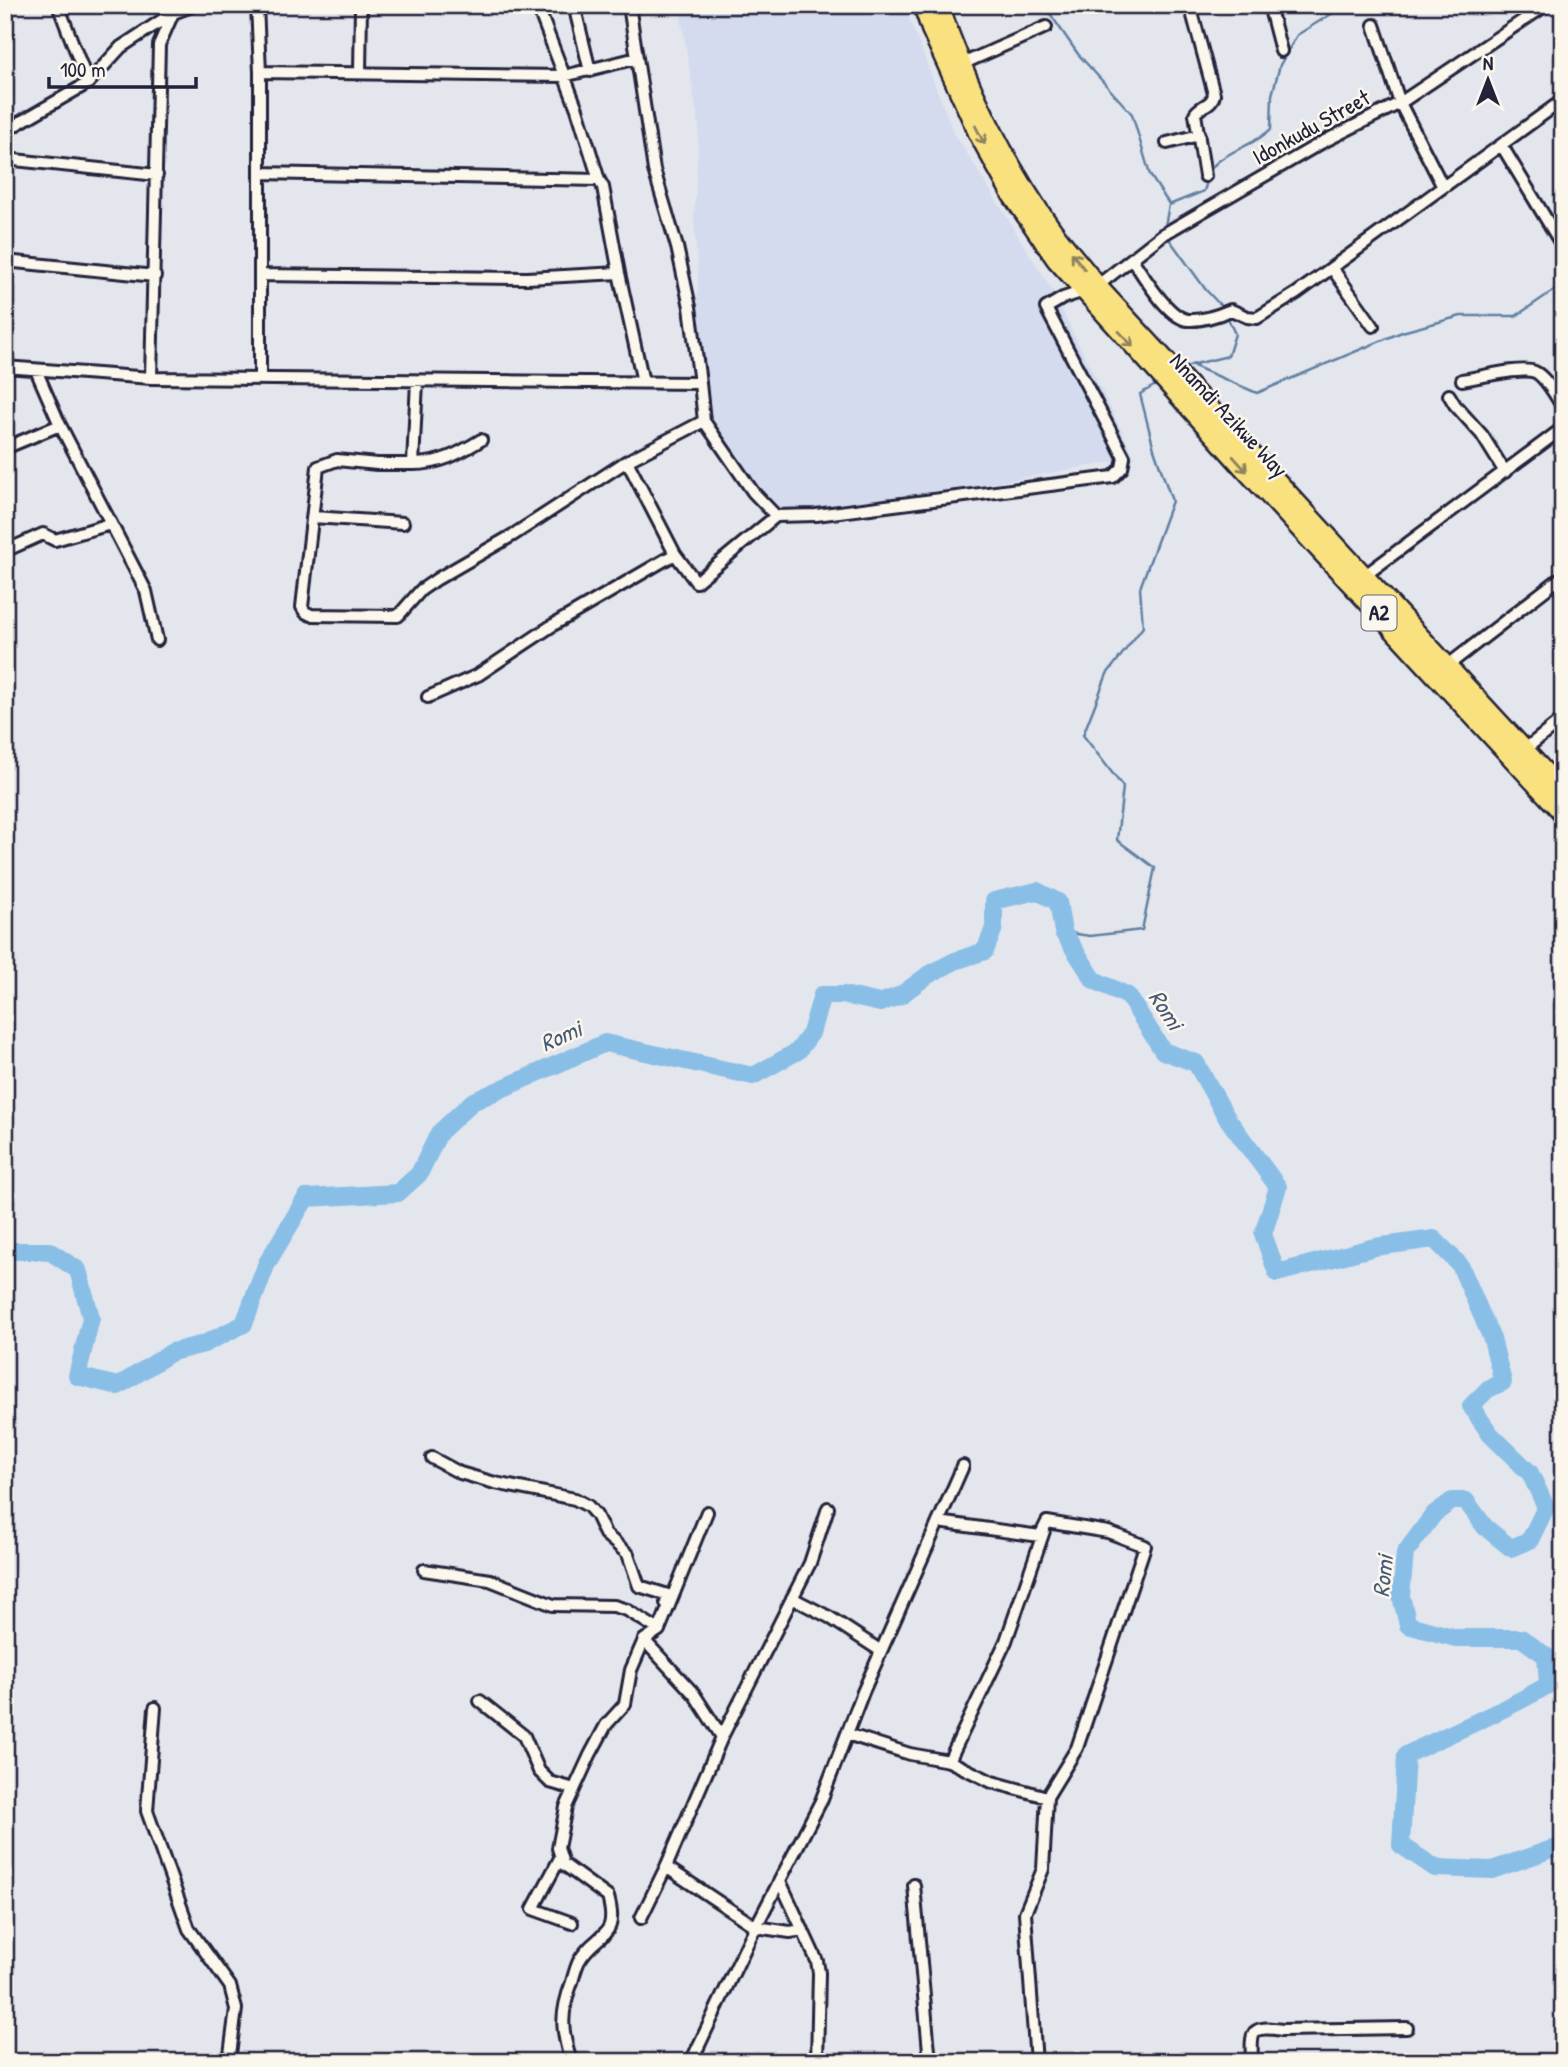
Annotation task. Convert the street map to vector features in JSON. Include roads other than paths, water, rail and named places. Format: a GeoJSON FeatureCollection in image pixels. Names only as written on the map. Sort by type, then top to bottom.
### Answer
{"type":"FeatureCollection","features":[{"type":"Feature","properties":{"kind":"highway","name":"Nnamdi Azikwe Way"},"geometry":{"type":"LineString","coordinates":[[923,5],[931,29],[979,135],[1012,195],[1056,259],[1090,288],[1364,576],[1563,792]]}},
{"type":"Feature","properties":{"kind":"highway","name":"Nnamdi Azikwe Way"},"geometry":{"type":"LineString","coordinates":[[939,5],[962,64],[989,121],[1030,194],[1090,288],[1243,467],[1563,813]]}},
{"type":"Feature","properties":{"kind":"street"},"geometry":{"type":"LineString","coordinates":[[58,5],[88,83]]}},
{"type":"Feature","properties":{"kind":"street"},"geometry":{"type":"LineString","coordinates":[[5,131],[88,83],[121,47],[172,9],[194,5]]}},
{"type":"Feature","properties":{"kind":"street"},"geometry":{"type":"LineString","coordinates":[[257,5],[260,72],[260,378]]}},
{"type":"Feature","properties":{"kind":"street"},"geometry":{"type":"LineString","coordinates":[[360,73],[361,5]]}},
{"type":"Feature","properties":{"kind":"street"},"geometry":{"type":"LineString","coordinates":[[537,5],[603,187],[643,382]]}},
{"type":"Feature","properties":{"kind":"street"},"geometry":{"type":"LineString","coordinates":[[573,5],[590,71]]}},
{"type":"Feature","properties":{"kind":"street"},"geometry":{"type":"LineString","coordinates":[[627,461],[675,554],[696,582],[776,516],[753,492],[704,421],[690,307],[677,247],[654,170],[629,5]]}},
{"type":"Feature","properties":{"kind":"street"},"geometry":{"type":"LineString","coordinates":[[1190,5],[1214,94],[1211,102],[1195,114],[1205,176]]}},
{"type":"Feature","properties":{"kind":"street"},"geometry":{"type":"LineString","coordinates":[[1269,5],[1281,51]]}},
{"type":"Feature","properties":{"kind":"street","name":"Idonkudu Street"},"geometry":{"type":"LineString","coordinates":[[776,516],[816,515],[1113,477],[1122,468],[1124,457],[1046,308],[1090,288],[1166,233],[1321,144],[1400,103],[1546,5]]}},
{"type":"Feature","properties":{"kind":"street"},"geometry":{"type":"LineString","coordinates":[[151,378],[159,45],[172,9]]}},
{"type":"Feature","properties":{"kind":"street"},"geometry":{"type":"LineString","coordinates":[[1374,25],[1400,103],[1443,187]]}},
{"type":"Feature","properties":{"kind":"street"},"geometry":{"type":"LineString","coordinates":[[962,64],[1045,27]]}},
{"type":"Feature","properties":{"kind":"street"},"geometry":{"type":"LineString","coordinates":[[260,72],[564,76],[637,58]]}},
{"type":"Feature","properties":{"kind":"street"},"geometry":{"type":"LineString","coordinates":[[1132,259],[1173,315],[1186,320],[1238,311],[1257,318],[1332,268],[1563,100]]}},
{"type":"Feature","properties":{"kind":"street"},"geometry":{"type":"LineString","coordinates":[[1167,143],[1199,135]]}},
{"type":"Feature","properties":{"kind":"street"},"geometry":{"type":"LineString","coordinates":[[1502,146],[1559,231],[1563,247]]}},
{"type":"Feature","properties":{"kind":"street"},"geometry":{"type":"LineString","coordinates":[[5,159],[157,175]]}},
{"type":"Feature","properties":{"kind":"street"},"geometry":{"type":"LineString","coordinates":[[260,173],[599,180]]}},
{"type":"Feature","properties":{"kind":"street"},"geometry":{"type":"LineString","coordinates":[[5,261],[155,276]]}},
{"type":"Feature","properties":{"kind":"street"},"geometry":{"type":"LineString","coordinates":[[1332,268],[1373,326]]}},
{"type":"Feature","properties":{"kind":"street"},"geometry":{"type":"LineString","coordinates":[[260,275],[527,278],[619,273]]}},
{"type":"Feature","properties":{"kind":"street"},"geometry":{"type":"LineString","coordinates":[[5,367],[151,378],[700,383]]}},
{"type":"Feature","properties":{"kind":"street"},"geometry":{"type":"LineString","coordinates":[[36,370],[60,425],[146,591],[157,640]]}},
{"type":"Feature","properties":{"kind":"street"},"geometry":{"type":"LineString","coordinates":[[1462,380],[1534,371],[1563,407]]}},
{"type":"Feature","properties":{"kind":"street"},"geometry":{"type":"LineString","coordinates":[[413,464],[417,381]]}},
{"type":"Feature","properties":{"kind":"street"},"geometry":{"type":"LineString","coordinates":[[1449,394],[1455,405],[1482,435],[1505,472]]}},
{"type":"Feature","properties":{"kind":"street"},"geometry":{"type":"LineString","coordinates":[[481,440],[432,464],[377,464],[337,460],[318,467],[302,607],[305,612],[311,615],[398,616],[421,590],[437,579],[513,535],[627,461],[704,421]]}},
{"type":"Feature","properties":{"kind":"street"},"geometry":{"type":"LineString","coordinates":[[5,448],[60,425]]}},
{"type":"Feature","properties":{"kind":"street"},"geometry":{"type":"LineString","coordinates":[[1364,576],[1563,428]]}},
{"type":"Feature","properties":{"kind":"street"},"geometry":{"type":"LineString","coordinates":[[313,517],[403,523]]}},
{"type":"Feature","properties":{"kind":"street"},"geometry":{"type":"LineString","coordinates":[[5,551],[43,534],[55,540],[107,525],[109,520]]}},
{"type":"Feature","properties":{"kind":"street"},"geometry":{"type":"LineString","coordinates":[[428,697],[478,675],[553,625],[675,554]]}},
{"type":"Feature","properties":{"kind":"street"},"geometry":{"type":"LineString","coordinates":[[1447,666],[1563,576]]}},
{"type":"Feature","properties":{"kind":"street"},"geometry":{"type":"LineString","coordinates":[[1524,750],[1563,719]]}},
{"type":"Feature","properties":{"kind":"street"},"geometry":{"type":"LineString","coordinates":[[432,1458],[472,1476],[575,1499],[588,1506],[596,1515],[605,1534],[628,1554],[639,1586],[668,1595],[659,1630]]}},
{"type":"Feature","properties":{"kind":"street"},"geometry":{"type":"LineString","coordinates":[[691,2062],[821,1801],[881,1651],[963,1466]]}},
{"type":"Feature","properties":{"kind":"street"},"geometry":{"type":"LineString","coordinates":[[641,1918],[722,1737],[810,1563],[828,1508]]}},
{"type":"Feature","properties":{"kind":"street"},"geometry":{"type":"LineString","coordinates":[[558,2062],[569,2057],[563,2035],[564,2004],[580,1960],[611,1927],[613,1917],[608,1897],[563,1864],[560,1858],[558,1848],[566,1807],[606,1725],[625,1704],[631,1670],[644,1640],[659,1630],[706,1512]]}},
{"type":"Feature","properties":{"kind":"street"},"geometry":{"type":"LineString","coordinates":[[939,1522],[1040,1536],[1047,1522]]}},
{"type":"Feature","properties":{"kind":"street"},"geometry":{"type":"LineString","coordinates":[[949,1761],[1006,1642],[1047,1522]]}},
{"type":"Feature","properties":{"kind":"street"},"geometry":{"type":"LineString","coordinates":[[1036,2062],[1026,1913],[1043,1869],[1047,1797],[1077,1748],[1145,1546],[1108,1532],[1047,1522]]}},
{"type":"Feature","properties":{"kind":"street"},"geometry":{"type":"LineString","coordinates":[[424,1570],[490,1580],[553,1605],[614,1606],[627,1610],[659,1630]]}},
{"type":"Feature","properties":{"kind":"street"},"geometry":{"type":"LineString","coordinates":[[792,1598],[820,1612],[881,1651]]}},
{"type":"Feature","properties":{"kind":"street"},"geometry":{"type":"LineString","coordinates":[[644,1640],[694,1694],[722,1737]]}},
{"type":"Feature","properties":{"kind":"street"},"geometry":{"type":"LineString","coordinates":[[480,1700],[524,1736],[539,1771],[550,1782],[574,1789]]}},
{"type":"Feature","properties":{"kind":"street"},"geometry":{"type":"LineString","coordinates":[[155,1708],[147,1811],[189,1929],[230,1986],[236,2009],[229,2062]]}},
{"type":"Feature","properties":{"kind":"street"},"geometry":{"type":"LineString","coordinates":[[847,1734],[910,1754],[949,1761],[992,1782],[1047,1797]]}},
{"type":"Feature","properties":{"kind":"street"},"geometry":{"type":"LineString","coordinates":[[560,1858],[533,1909],[572,1923]]}},
{"type":"Feature","properties":{"kind":"street"},"geometry":{"type":"LineString","coordinates":[[666,1867],[756,1927],[790,1932],[803,1930]]}},
{"type":"Feature","properties":{"kind":"street"},"geometry":{"type":"LineString","coordinates":[[780,1881],[817,1961],[817,2062]]}},
{"type":"Feature","properties":{"kind":"street"},"geometry":{"type":"LineString","coordinates":[[914,1885],[930,2062]]}},
{"type":"Feature","properties":{"kind":"street"},"geometry":{"type":"LineString","coordinates":[[1252,2062],[1251,2037],[1255,2030],[1261,2027],[1282,2030],[1408,2028]]}},
{"type":"Feature","properties":{"kind":"waterway"},"geometry":{"type":"LineString","coordinates":[[1044,5],[1078,54],[1132,114],[1150,175],[1169,204]]}},
{"type":"Feature","properties":{"kind":"waterway"},"geometry":{"type":"LineString","coordinates":[[1164,231],[1169,205],[1204,191],[1214,165],[1271,129],[1272,95],[1280,65],[1297,35],[1346,5]]}},
{"type":"Feature","properties":{"kind":"waterway"},"geometry":{"type":"LineString","coordinates":[[1167,236],[1206,290],[1223,308]]}},
{"type":"Feature","properties":{"kind":"waterway"},"geometry":{"type":"LineString","coordinates":[[1194,366],[1257,393],[1402,332],[1461,316],[1516,316],[1563,284]]}},
{"type":"Feature","properties":{"kind":"waterway"},"geometry":{"type":"LineString","coordinates":[[1183,369],[1228,356],[1235,334],[1226,314]]}},
{"type":"Feature","properties":{"kind":"waterway"},"geometry":{"type":"LineString","coordinates":[[1063,932],[1090,936],[1142,930],[1155,868],[1117,840],[1123,787],[1083,735],[1107,674],[1143,627],[1140,588],[1172,501],[1154,449],[1140,394],[1159,383]]}},
{"type":"Feature","properties":{"kind":"waterway","name":"Romi"},"geometry":{"type":"LineString","coordinates":[[5,1251],[49,1251],[78,1270],[91,1318],[77,1376],[118,1386],[172,1352],[204,1344],[244,1324],[267,1263],[306,1198],[398,1193],[419,1174],[439,1133],[472,1102],[605,1043],[753,1076],[798,1051],[811,1033],[822,995],[844,995],[880,1003],[901,995],[928,975],[955,961],[985,951],[994,928],[994,901],[1037,891],[1058,902],[1063,932],[1094,980],[1128,996],[1163,1051],[1196,1063],[1227,1118],[1278,1187],[1263,1234],[1277,1273],[1375,1247],[1434,1239],[1460,1265],[1492,1339],[1503,1382],[1488,1389],[1471,1406],[1490,1434],[1530,1473],[1546,1507],[1530,1540],[1511,1548],[1485,1527],[1466,1501],[1452,1501],[1434,1514],[1405,1553],[1401,1596],[1408,1625],[1456,1638],[1521,1638],[1546,1656],[1548,1685],[1496,1713],[1406,1755],[1401,1845],[1435,1868],[1492,1870],[1552,1849],[1563,1849]]}}]}
